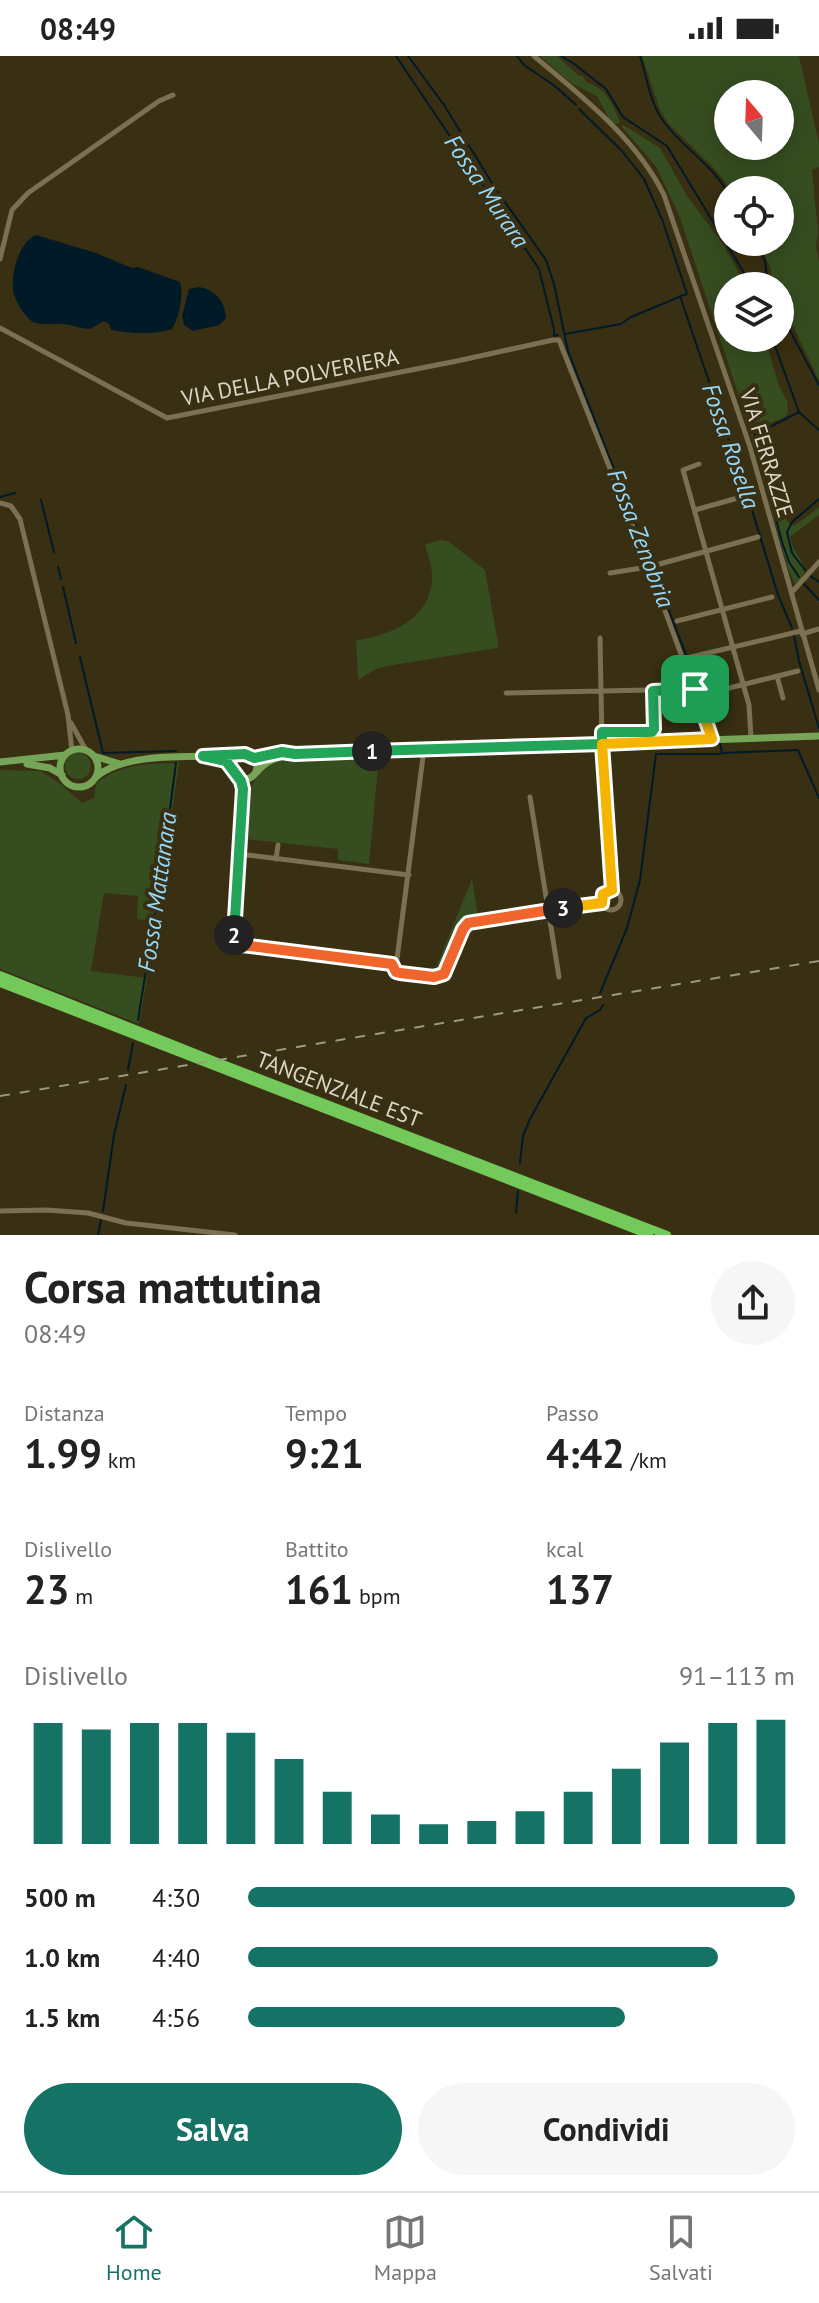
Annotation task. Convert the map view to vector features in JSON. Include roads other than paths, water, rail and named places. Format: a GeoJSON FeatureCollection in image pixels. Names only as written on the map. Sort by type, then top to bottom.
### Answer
{"type":"FeatureCollection","features":[{"type":"Feature","properties":{"kind":"highway","name":"TANGENZIALE EST"},"geometry":{"type":"LineString","coordinates":[[0,975],[188,1053],[649,1235]]}},
{"type":"Feature","properties":{"kind":"highway","name":"TANGENZIALE EST"},"geometry":{"type":"LineString","coordinates":[[0,983],[188,1053]]}},
{"type":"Feature","properties":{"kind":"highway","name":"TANGENZIALE EST"},"geometry":{"type":"LineString","coordinates":[[228,1069],[667,1235]]}},
{"type":"Feature","properties":{"kind":"main road"},"geometry":{"type":"LineString","coordinates":[[253,776],[267,761],[295,754],[819,736]]}},
{"type":"Feature","properties":{"kind":"main road"},"geometry":{"type":"LineString","coordinates":[[12,762],[86,750],[106,761],[122,764]]}},
{"type":"Feature","properties":{"kind":"main road"},"geometry":{"type":"LineString","coordinates":[[254,758],[275,752],[295,754]]}},
{"type":"Feature","properties":{"kind":"main road"},"geometry":{"type":"LineString","coordinates":[[62,775],[61,764],[68,753]]}},
{"type":"Feature","properties":{"kind":"main road"},"geometry":{"type":"LineString","coordinates":[[0,762],[50,768],[69,783],[80,786],[91,782],[107,769],[122,764],[155,758],[248,755],[254,758],[258,767],[253,776]]}},
{"type":"Feature","properties":{"kind":"main road"},"geometry":{"type":"LineString","coordinates":[[94,756],[98,769],[95,778]]}},
{"type":"Feature","properties":{"kind":"main road"},"geometry":{"type":"LineString","coordinates":[[203,756],[226,761],[236,774],[253,776]]}},
{"type":"Feature","properties":{"kind":"main road"},"geometry":{"type":"LineString","coordinates":[[236,774],[233,764],[239,756]]}},
{"type":"Feature","properties":{"kind":"street","name":"VIA FERRAZZE"},"geometry":{"type":"LineString","coordinates":[[534,56],[621,136],[651,171],[664,195],[746,435],[819,690]]}},
{"type":"Feature","properties":{"kind":"street"},"geometry":{"type":"LineString","coordinates":[[0,259],[12,210],[28,193],[159,101],[173,95]]}},
{"type":"Feature","properties":{"kind":"street","name":"VIA DELLA POLVERIERA"},"geometry":{"type":"LineString","coordinates":[[0,328],[165,418],[559,340],[649,567]]}},
{"type":"Feature","properties":{"kind":"street"},"geometry":{"type":"LineString","coordinates":[[699,464],[683,470],[749,705],[751,738]]}},
{"type":"Feature","properties":{"kind":"street"},"geometry":{"type":"LineString","coordinates":[[695,510],[745,496]]}},
{"type":"Feature","properties":{"kind":"street"},"geometry":{"type":"LineString","coordinates":[[0,503],[11,506],[20,519],[68,718],[68,753]]}},
{"type":"Feature","properties":{"kind":"street"},"geometry":{"type":"LineString","coordinates":[[656,565],[758,537]]}},
{"type":"Feature","properties":{"kind":"street"},"geometry":{"type":"LineString","coordinates":[[792,593],[819,562]]}},
{"type":"Feature","properties":{"kind":"street"},"geometry":{"type":"LineString","coordinates":[[610,573],[649,567],[712,739]]}},
{"type":"Feature","properties":{"kind":"street"},"geometry":{"type":"LineString","coordinates":[[677,621],[772,597]]}},
{"type":"Feature","properties":{"kind":"street"},"geometry":{"type":"LineString","coordinates":[[691,657],[819,629]]}},
{"type":"Feature","properties":{"kind":"street"},"geometry":{"type":"LineString","coordinates":[[600,638],[602,744],[612,890]]}},
{"type":"Feature","properties":{"kind":"street"},"geometry":{"type":"LineString","coordinates":[[705,694],[798,671]]}},
{"type":"Feature","properties":{"kind":"street"},"geometry":{"type":"LineString","coordinates":[[777,676],[783,698]]}},
{"type":"Feature","properties":{"kind":"street"},"geometry":{"type":"LineString","coordinates":[[506,693],[695,689]]}},
{"type":"Feature","properties":{"kind":"street"},"geometry":{"type":"LineString","coordinates":[[602,732],[652,732],[653,691]]}},
{"type":"Feature","properties":{"kind":"street"},"geometry":{"type":"LineString","coordinates":[[68,718],[86,750]]}},
{"type":"Feature","properties":{"kind":"street"},"geometry":{"type":"LineString","coordinates":[[392,964],[397,959],[424,749]]}},
{"type":"Feature","properties":{"kind":"street"},"geometry":{"type":"LineString","coordinates":[[236,774],[243,789],[233,932],[236,940],[242,945],[392,964]]}},
{"type":"Feature","properties":{"kind":"street"},"geometry":{"type":"LineString","coordinates":[[243,789],[253,776]]}},
{"type":"Feature","properties":{"kind":"street"},"geometry":{"type":"LineString","coordinates":[[530,797],[559,977]]}},
{"type":"Feature","properties":{"kind":"street"},"geometry":{"type":"LineString","coordinates":[[276,859],[278,845]]}},
{"type":"Feature","properties":{"kind":"street"},"geometry":{"type":"LineString","coordinates":[[239,854],[409,875]]}},
{"type":"Feature","properties":{"kind":"street"},"geometry":{"type":"LineString","coordinates":[[612,890],[620,895],[620,905],[612,910],[602,903],[603,894],[612,890]]}},
{"type":"Feature","properties":{"kind":"street"},"geometry":{"type":"LineString","coordinates":[[392,964],[396,972],[437,977],[444,974],[468,923],[602,903]]}},
{"type":"Feature","properties":{"kind":"street"},"geometry":{"type":"LineString","coordinates":[[0,1211],[88,1213],[126,1223],[235,1235]]}},
{"type":"Feature","properties":{"kind":"water"},"geometry":{"type":"Polygon","coordinates":[[[36,235],[180,282],[180,306],[172,329],[142,333],[111,330],[104,321],[90,329],[33,322],[18,303],[13,283],[21,251],[36,235]]]}},
{"type":"Feature","properties":{"kind":"water"},"geometry":{"type":"Polygon","coordinates":[[[199,287],[218,298],[226,318],[219,325],[193,331],[184,325],[182,316],[189,289],[199,287]]]}},
{"type":"Feature","properties":{"kind":"waterway","name":"Fossa Murara"},"geometry":{"type":"LineString","coordinates":[[396,56],[539,269],[554,336],[558,335]]}},
{"type":"Feature","properties":{"kind":"waterway","name":"Fossa Zenobria"},"geometry":{"type":"LineString","coordinates":[[408,56],[546,260],[568,351],[718,737]]}},
{"type":"Feature","properties":{"kind":"waterway","name":"Fossa Rosella"},"geometry":{"type":"LineString","coordinates":[[517,56],[524,65],[576,105]]}},
{"type":"Feature","properties":{"kind":"waterway"},"geometry":{"type":"LineString","coordinates":[[561,56],[606,89],[623,117],[667,146],[744,272]]}},
{"type":"Feature","properties":{"kind":"waterway"},"geometry":{"type":"LineString","coordinates":[[640,56],[659,115],[716,176]]}},
{"type":"Feature","properties":{"kind":"waterway","name":"Fossa Rosella"},"geometry":{"type":"LineString","coordinates":[[579,109],[622,151],[644,179],[663,222],[687,294],[680,296],[778,595],[792,628]]}},
{"type":"Feature","properties":{"kind":"waterway"},"geometry":{"type":"LineString","coordinates":[[763,256],[766,272]]}},
{"type":"Feature","properties":{"kind":"waterway","name":"Fossa Murara"},"geometry":{"type":"LineString","coordinates":[[565,334],[621,324],[679,297]]}},
{"type":"Feature","properties":{"kind":"waterway"},"geometry":{"type":"LineString","coordinates":[[794,338],[819,385]]}},
{"type":"Feature","properties":{"kind":"waterway"},"geometry":{"type":"LineString","coordinates":[[777,352],[799,412],[819,430]]}},
{"type":"Feature","properties":{"kind":"waterway"},"geometry":{"type":"LineString","coordinates":[[799,412],[754,435],[782,542],[789,562],[799,577]]}},
{"type":"Feature","properties":{"kind":"waterway","name":"Fossa Mattanara"},"geometry":{"type":"LineString","coordinates":[[0,497],[15,493]]}},
{"type":"Feature","properties":{"kind":"waterway"},"geometry":{"type":"LineString","coordinates":[[805,570],[792,553],[787,532],[792,522],[819,499]]}},
{"type":"Feature","properties":{"kind":"waterway","name":"Fossa Mattanara"},"geometry":{"type":"LineString","coordinates":[[41,500],[54,552]]}},
{"type":"Feature","properties":{"kind":"waterway","name":"Fossa Mattanara"},"geometry":{"type":"LineString","coordinates":[[58,567],[61,579]]}},
{"type":"Feature","properties":{"kind":"waterway"},"geometry":{"type":"LineString","coordinates":[[809,575],[819,582]]}},
{"type":"Feature","properties":{"kind":"waterway"},"geometry":{"type":"LineString","coordinates":[[804,584],[819,600]]}},
{"type":"Feature","properties":{"kind":"waterway","name":"Fossa Mattanara"},"geometry":{"type":"LineString","coordinates":[[63,587],[76,643]]}},
{"type":"Feature","properties":{"kind":"waterway","name":"Fossa Rosella"},"geometry":{"type":"LineString","coordinates":[[794,635],[819,728]]}},
{"type":"Feature","properties":{"kind":"waterway","name":"Fossa Mattanara"},"geometry":{"type":"LineString","coordinates":[[80,657],[103,753],[176,751]]}},
{"type":"Feature","properties":{"kind":"waterway","name":"Fossa Zenobria"},"geometry":{"type":"LineString","coordinates":[[600,993],[627,928],[640,880],[656,754],[719,754],[722,753],[720,743]]}},
{"type":"Feature","properties":{"kind":"waterway"},"geometry":{"type":"LineString","coordinates":[[723,753],[798,750],[819,798]]}},
{"type":"Feature","properties":{"kind":"waterway","name":"Fossa Mattanara"},"geometry":{"type":"LineString","coordinates":[[138,1020],[176,763]]}},
{"type":"Feature","properties":{"kind":"waterway","name":"Fossa Zenobria"},"geometry":{"type":"LineString","coordinates":[[520,1163],[523,1136],[530,1119],[586,1018],[603,1005]]}},
{"type":"Feature","properties":{"kind":"waterway","name":"Fossa Mattanara"},"geometry":{"type":"LineString","coordinates":[[128,1070],[133,1043]]}},
{"type":"Feature","properties":{"kind":"waterway","name":"Fossa Mattanara"},"geometry":{"type":"LineString","coordinates":[[103,1211],[114,1135],[126,1085]]}},
{"type":"Feature","properties":{"kind":"waterway","name":"Fossa Zenobria"},"geometry":{"type":"LineString","coordinates":[[516,1213],[518,1191]]}},
{"type":"Feature","properties":{"kind":"waterway","name":"Fossa Mattanara"},"geometry":{"type":"LineString","coordinates":[[98,1235],[101,1220]]}},
{"type":"Feature","properties":{"kind":"railway"},"geometry":{"type":"LineString","coordinates":[[0,1096],[819,961]]}}]}
